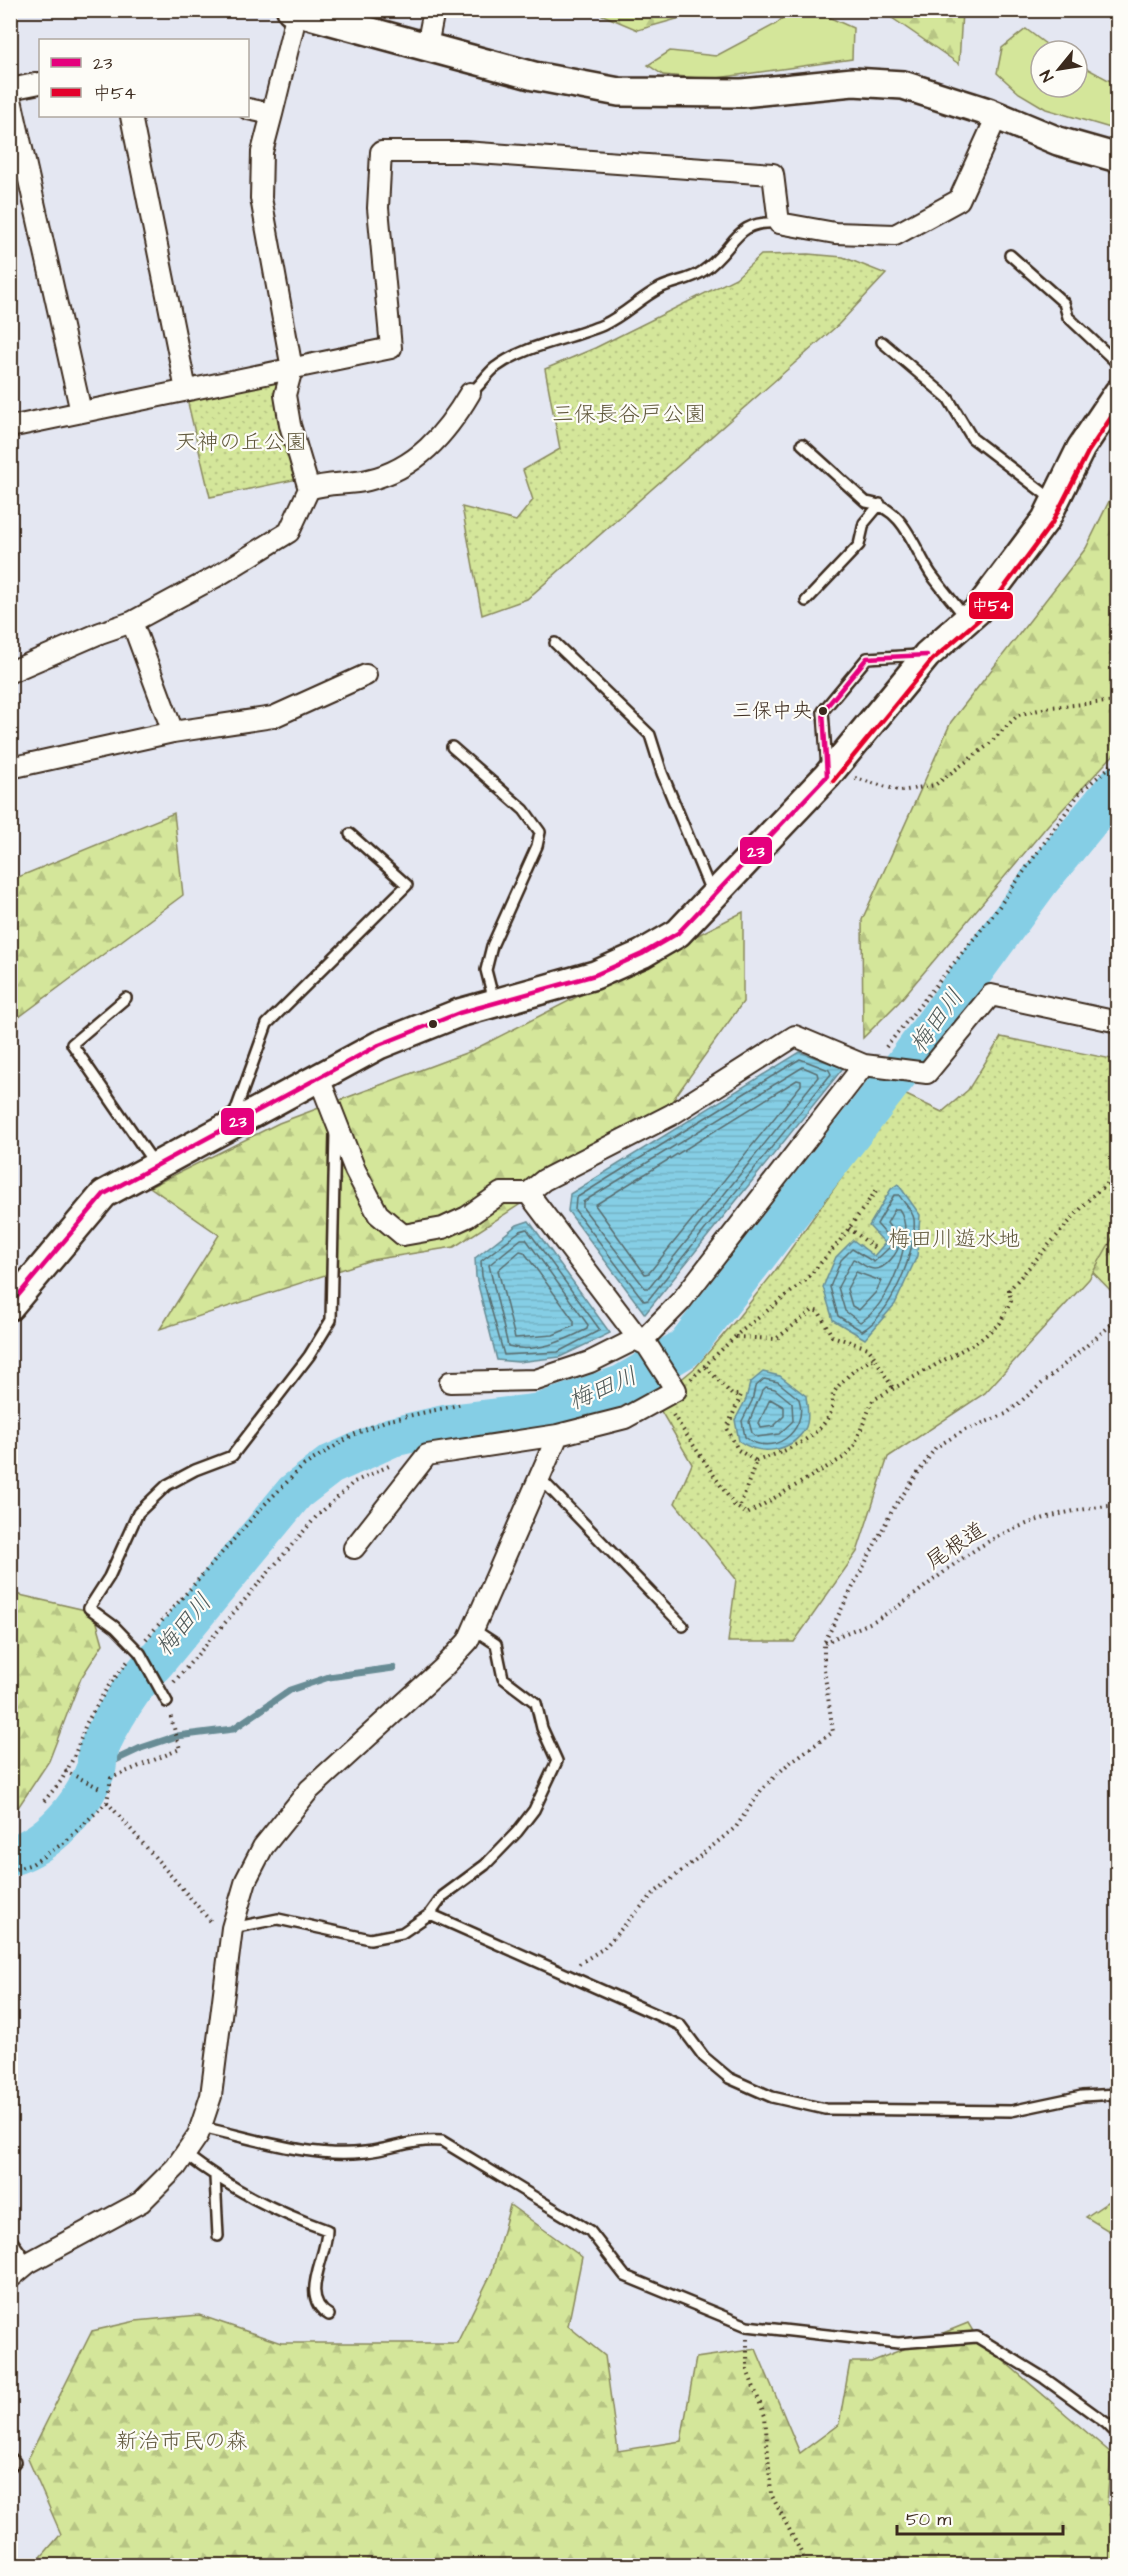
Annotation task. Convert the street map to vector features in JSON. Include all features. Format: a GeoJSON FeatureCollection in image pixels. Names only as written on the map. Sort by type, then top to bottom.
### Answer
{"type":"FeatureCollection","features":[{"type":"Feature","properties":{"kind":"street"},"geometry":{"type":"LineString","coordinates":[[427,46],[434,10]]}},
{"type":"Feature","properties":{"kind":"street"},"geometry":{"type":"LineString","coordinates":[[10,672],[100,633],[132,622],[219,575],[289,532],[309,489],[290,425],[285,395],[292,369],[261,198],[262,152],[294,11],[534,76],[619,92],[742,93],[853,82],[903,85],[997,116],[1058,141],[1118,158]]}},
{"type":"Feature","properties":{"kind":"street"},"geometry":{"type":"LineString","coordinates":[[10,89],[39,82]]}},
{"type":"Feature","properties":{"kind":"street"},"geometry":{"type":"LineString","coordinates":[[10,95],[81,412]]}},
{"type":"Feature","properties":{"kind":"street"},"geometry":{"type":"LineString","coordinates":[[249,109],[272,114]]}},
{"type":"Feature","properties":{"kind":"street"},"geometry":{"type":"LineString","coordinates":[[10,427],[391,348],[378,208],[381,152],[464,152],[773,174],[779,223],[835,233],[895,235],[959,200],[997,116]]}},
{"type":"Feature","properties":{"kind":"street"},"geometry":{"type":"LineString","coordinates":[[131,117],[186,390]]}},
{"type":"Feature","properties":{"kind":"street"},"geometry":{"type":"LineString","coordinates":[[309,489],[324,483],[366,481],[392,473],[427,450],[452,425],[470,393]]}},
{"type":"Feature","properties":{"kind":"street"},"geometry":{"type":"LineString","coordinates":[[10,1305],[104,1194],[156,1165],[379,1045],[459,1013],[595,975],[642,954],[678,933],[827,776],[927,655],[977,611],[1046,519],[1081,448],[1118,393]]}},
{"type":"Feature","properties":{"kind":"street"},"geometry":{"type":"LineString","coordinates":[[132,622],[173,732]]}},
{"type":"Feature","properties":{"kind":"street"},"geometry":{"type":"LineString","coordinates":[[10,768],[173,732],[273,717],[366,675]]}},
{"type":"Feature","properties":{"kind":"street"},"geometry":{"type":"LineString","coordinates":[[319,1078],[355,1170],[378,1214],[403,1235],[443,1228],[467,1217],[501,1193],[528,1193],[544,1180],[671,1115],[795,1036],[866,1065],[927,1073],[991,995],[1118,1022]]}},
{"type":"Feature","properties":{"kind":"street"},"geometry":{"type":"LineString","coordinates":[[450,1382],[536,1380],[642,1342],[681,1301],[866,1065]]}},
{"type":"Feature","properties":{"kind":"street"},"geometry":{"type":"LineString","coordinates":[[354,1548],[427,1455],[558,1435],[625,1418],[682,1391],[528,1193]]}},
{"type":"Feature","properties":{"kind":"street"},"geometry":{"type":"LineString","coordinates":[[10,2278],[28,2263],[141,2202],[185,2154],[201,2127],[211,2096],[232,1928],[246,1880],[259,1855],[302,1798],[442,1669],[468,1641],[558,1435]]}},
{"type":"Feature","properties":{"kind":"lane"},"geometry":{"type":"LineString","coordinates":[[470,393],[495,368],[531,349],[603,325],[633,309],[659,288],[702,273],[721,257],[738,234],[759,221],[779,223]]}},
{"type":"Feature","properties":{"kind":"lane"},"geometry":{"type":"LineString","coordinates":[[1010,255],[1064,303],[1068,317],[1118,364]]}},
{"type":"Feature","properties":{"kind":"lane"},"geometry":{"type":"LineString","coordinates":[[882,342],[948,398],[972,438],[1055,501]]}},
{"type":"Feature","properties":{"kind":"lane"},"geometry":{"type":"LineString","coordinates":[[802,444],[866,502],[880,504],[912,535],[930,572],[967,620]]}},
{"type":"Feature","properties":{"kind":"lane"},"geometry":{"type":"LineString","coordinates":[[806,601],[859,544],[864,524],[880,504]]}},
{"type":"Feature","properties":{"kind":"lane"},"geometry":{"type":"LineString","coordinates":[[555,643],[650,735],[662,773],[713,896]]}},
{"type":"Feature","properties":{"kind":"lane"},"geometry":{"type":"LineString","coordinates":[[827,776],[823,711],[867,658],[927,655]]}},
{"type":"Feature","properties":{"kind":"lane"},"geometry":{"type":"LineString","coordinates":[[453,747],[524,810],[540,832],[537,846],[492,946],[486,970],[494,1003]]}},
{"type":"Feature","properties":{"kind":"lane"},"geometry":{"type":"LineString","coordinates":[[230,1126],[267,1024],[407,885],[350,834]]}},
{"type":"Feature","properties":{"kind":"lane"},"geometry":{"type":"LineString","coordinates":[[126,998],[72,1044],[156,1165]]}},
{"type":"Feature","properties":{"kind":"lane"},"geometry":{"type":"LineString","coordinates":[[165,1699],[138,1652],[115,1628],[89,1608],[109,1577],[138,1513],[167,1485],[195,1470],[232,1456],[309,1356],[331,1320],[335,1120]]}},
{"type":"Feature","properties":{"kind":"lane"},"geometry":{"type":"LineString","coordinates":[[539,1477],[683,1626]]}},
{"type":"Feature","properties":{"kind":"lane"},"geometry":{"type":"LineString","coordinates":[[232,1928],[278,1919],[370,1939],[390,1938],[402,1934],[430,1914],[442,1896],[485,1864],[517,1832],[534,1810],[557,1761],[542,1728],[536,1703],[503,1678],[496,1644],[474,1629]]}},
{"type":"Feature","properties":{"kind":"lane"},"geometry":{"type":"LineString","coordinates":[[430,1914],[680,2025],[704,2057],[729,2078],[772,2097],[825,2109],[1011,2111],[1082,2096],[1118,2094]]}},
{"type":"Feature","properties":{"kind":"lane"},"geometry":{"type":"LineString","coordinates":[[201,2127],[321,2152],[365,2152],[418,2139],[442,2141],[590,2231],[625,2276],[747,2326],[898,2343],[977,2337],[1044,2378],[1107,2423],[1118,2435]]}},
{"type":"Feature","properties":{"kind":"lane"},"geometry":{"type":"LineString","coordinates":[[185,2154],[214,2177],[278,2213],[327,2230],[313,2293],[320,2310],[329,2315]]}},
{"type":"Feature","properties":{"kind":"lane"},"geometry":{"type":"LineString","coordinates":[[214,2177],[218,2236]]}},
{"type":"Feature","properties":{"kind":"lane"},"geometry":{"type":"LineString","coordinates":[[10,2238],[28,2263]]}},
{"type":"Feature","properties":{"kind":"lane"},"geometry":{"type":"LineString","coordinates":[[10,2457],[15,2462],[10,2467]]}},
{"type":"Feature","properties":{"kind":"path"},"geometry":{"type":"LineString","coordinates":[[827,776],[856,778],[901,791],[935,785],[987,746],[1018,715],[1051,707],[1118,701]]}},
{"type":"Feature","properties":{"kind":"path"},"geometry":{"type":"LineString","coordinates":[[866,1065],[881,1053],[951,968],[1081,791],[1118,760]]}},
{"type":"Feature","properties":{"kind":"path"},"geometry":{"type":"LineString","coordinates":[[878,1188],[849,1228],[805,1281],[735,1337],[682,1391],[672,1414],[734,1506],[747,1514],[846,1456],[854,1446],[873,1400],[980,1340],[1000,1323],[1011,1301],[1009,1290],[1092,1196],[1118,1175]]}},
{"type":"Feature","properties":{"kind":"path"},"geometry":{"type":"LineString","coordinates":[[849,1228],[876,1249]]}},
{"type":"Feature","properties":{"kind":"path"},"geometry":{"type":"LineString","coordinates":[[735,1337],[776,1339],[813,1310],[819,1312],[832,1336],[868,1348],[894,1389]]}},
{"type":"Feature","properties":{"kind":"path"},"geometry":{"type":"LineString","coordinates":[[568,1974],[584,1958],[604,1948],[653,1894],[736,1827],[762,1789],[788,1764],[833,1732],[824,1669],[824,1643],[893,1509],[936,1447],[965,1430],[1006,1414],[1118,1319]]}},
{"type":"Feature","properties":{"kind":"path"},"geometry":{"type":"LineString","coordinates":[[706,1367],[732,1395],[741,1395],[727,1428],[738,1450],[756,1461],[783,1452],[810,1436],[830,1414],[835,1392],[854,1371],[875,1358]]}},
{"type":"Feature","properties":{"kind":"path"},"geometry":{"type":"LineString","coordinates":[[44,1801],[67,1772],[86,1724],[107,1688],[127,1662],[136,1658],[138,1652],[263,1506],[303,1466],[353,1435],[385,1421],[443,1407],[473,1403]]}},
{"type":"Feature","properties":{"kind":"path"},"geometry":{"type":"LineString","coordinates":[[10,1871],[32,1864],[65,1842],[108,1802],[111,1778],[180,1749],[165,1699],[168,1688],[316,1517],[354,1482],[399,1462],[427,1455]]}},
{"type":"Feature","properties":{"kind":"path"},"geometry":{"type":"LineString","coordinates":[[739,1509],[756,1461]]}},
{"type":"Feature","properties":{"kind":"path","name":"尾根道"},"geometry":{"type":"LineString","coordinates":[[824,1643],[847,1630],[877,1619],[1002,1534],[1048,1516],[1080,1508],[1118,1505]]}},
{"type":"Feature","properties":{"kind":"path"},"geometry":{"type":"LineString","coordinates":[[67,1772],[102,1789]]}},
{"type":"Feature","properties":{"kind":"path"},"geometry":{"type":"LineString","coordinates":[[108,1802],[212,1923],[232,1928]]}},
{"type":"Feature","properties":{"kind":"path"},"geometry":{"type":"LineString","coordinates":[[747,2326],[747,2370],[765,2416],[771,2494],[808,2565]]}},
{"type":"Feature","properties":{"kind":"green space"},"geometry":{"type":"Polygon","coordinates":[[[593,10],[705,11],[638,30],[593,10]]]}},
{"type":"Feature","properties":{"kind":"green space"},"geometry":{"type":"Polygon","coordinates":[[[790,11],[815,11],[853,28],[852,59],[710,79],[663,75],[648,65],[670,51],[716,56],[776,24],[790,11]]]}},
{"type":"Feature","properties":{"kind":"green space"},"geometry":{"type":"Polygon","coordinates":[[[882,11],[962,11],[959,64],[882,11]]]}},
{"type":"Feature","properties":{"kind":"green space"},"geometry":{"type":"Polygon","coordinates":[[[1026,29],[1039,39],[1029,39],[1029,99],[997,73],[1002,48],[1026,29]]]}},
{"type":"Feature","properties":{"kind":"green space"},"geometry":{"type":"Polygon","coordinates":[[[1117,67],[1117,130],[1046,109],[1029,99],[1089,99],[1089,70],[1112,82],[1117,67]]]}},
{"type":"Feature","properties":{"kind":"green space","name":"三保長谷戸公園"},"geometry":{"type":"Polygon","coordinates":[[[808,254],[843,257],[886,274],[838,325],[527,599],[482,615],[462,507],[516,521],[533,500],[523,470],[560,449],[545,369],[595,348],[736,278],[761,255],[808,254]]]}},
{"type":"Feature","properties":{"kind":"green space","name":"天神の丘公園"},"geometry":{"type":"Polygon","coordinates":[[[277,382],[277,397],[298,479],[210,497],[187,399],[277,382]]]}},
{"type":"Feature","properties":{"kind":"green space"},"geometry":{"type":"Polygon","coordinates":[[[1117,485],[1117,751],[1048,825],[899,1002],[863,1038],[862,920],[951,722],[1086,548],[1117,485]]]}},
{"type":"Feature","properties":{"kind":"green space"},"geometry":{"type":"Polygon","coordinates":[[[174,813],[183,895],[11,1023],[11,880],[174,813]]]}},
{"type":"Feature","properties":{"kind":"green space"},"geometry":{"type":"Polygon","coordinates":[[[743,912],[743,1002],[665,1111],[454,1247],[371,1260],[160,1329],[219,1235],[150,1187],[279,1123],[471,1051],[743,912]]]}},
{"type":"Feature","properties":{"kind":"green space","name":"梅田川遊水地"},"geometry":{"type":"Polygon","coordinates":[[[1001,1037],[1117,1060],[1117,1230],[1089,1279],[985,1393],[888,1457],[857,1552],[794,1642],[728,1642],[736,1579],[675,1503],[692,1464],[655,1401],[696,1367],[736,1320],[775,1271],[902,1093],[942,1112],[968,1090],[1001,1037]]]}},
{"type":"Feature","properties":{"kind":"green space"},"geometry":{"type":"Polygon","coordinates":[[[1117,1186],[1117,1297],[1075,1254],[1117,1186]]]}},
{"type":"Feature","properties":{"kind":"green space"},"geometry":{"type":"Polygon","coordinates":[[[11,1593],[94,1612],[103,1644],[81,1678],[49,1761],[17,1809],[11,1813],[11,1593]]]}},
{"type":"Feature","properties":{"kind":"green space"},"geometry":{"type":"Polygon","coordinates":[[[1117,2196],[1117,2236],[1086,2217],[1117,2196]]]}},
{"type":"Feature","properties":{"kind":"green space","name":"新治市民の森"},"geometry":{"type":"Polygon","coordinates":[[[510,2205],[582,2257],[568,2326],[605,2356],[618,2451],[681,2441],[696,2358],[756,2349],[800,2453],[839,2424],[850,2362],[871,2362],[968,2323],[977,2338],[1111,2453],[1107,2504],[1117,2509],[1117,2565],[34,2565],[61,2534],[28,2459],[92,2331],[136,2321],[199,2315],[281,2343],[457,2343],[492,2272],[510,2205]]]}},
{"type":"Feature","properties":{"kind":"water"},"geometry":{"type":"Polygon","coordinates":[[[800,1052],[843,1068],[645,1314],[568,1211],[570,1194],[800,1052]]]}},
{"type":"Feature","properties":{"kind":"water"},"geometry":{"type":"Polygon","coordinates":[[[898,1184],[920,1215],[917,1256],[895,1304],[865,1339],[833,1320],[823,1287],[836,1257],[853,1240],[874,1256],[885,1243],[869,1226],[891,1189],[898,1184]]]}},
{"type":"Feature","properties":{"kind":"water"},"geometry":{"type":"Polygon","coordinates":[[[529,1221],[610,1333],[560,1357],[518,1362],[497,1360],[476,1277],[475,1258],[517,1225],[529,1221]]]}},
{"type":"Feature","properties":{"kind":"water"},"geometry":{"type":"Polygon","coordinates":[[[763,1372],[780,1376],[806,1396],[808,1417],[805,1429],[791,1443],[774,1450],[756,1449],[739,1441],[735,1420],[746,1399],[750,1383],[763,1372]]]}},
{"type":"Feature","properties":{"kind":"waterway","name":"梅田川"},"geometry":{"type":"LineString","coordinates":[[10,1856],[24,1851],[51,1834],[73,1810],[90,1783],[97,1767],[98,1751],[109,1728],[139,1680],[295,1492],[330,1465],[392,1437],[449,1424],[541,1413],[622,1385],[685,1348],[907,1062],[1040,880],[1118,785]]}},
{"type":"Feature","properties":{"kind":"waterway"},"geometry":{"type":"LineString","coordinates":[[96,1769],[141,1748],[177,1736],[233,1729],[290,1690],[329,1677],[393,1668]]}},
{"type":"Feature","properties":{"kind":"transit line","name":"中54"},"geometry":{"type":"LineString","coordinates":[[833,781],[932,660],[983,616],[1052,523],[1088,452],[1118,407]]}},
{"type":"Feature","properties":{"kind":"transit line","name":"23"},"geometry":{"type":"LineString","coordinates":[[10,1305],[104,1194],[379,1045],[459,1013],[595,975],[642,954],[678,933],[827,776],[823,711],[867,658],[927,655]]}},
{"type":"Feature","properties":{"kind":"place","name":"三保中央"},"geometry":{"type":"Point","coordinates":[823,711]}}]}
